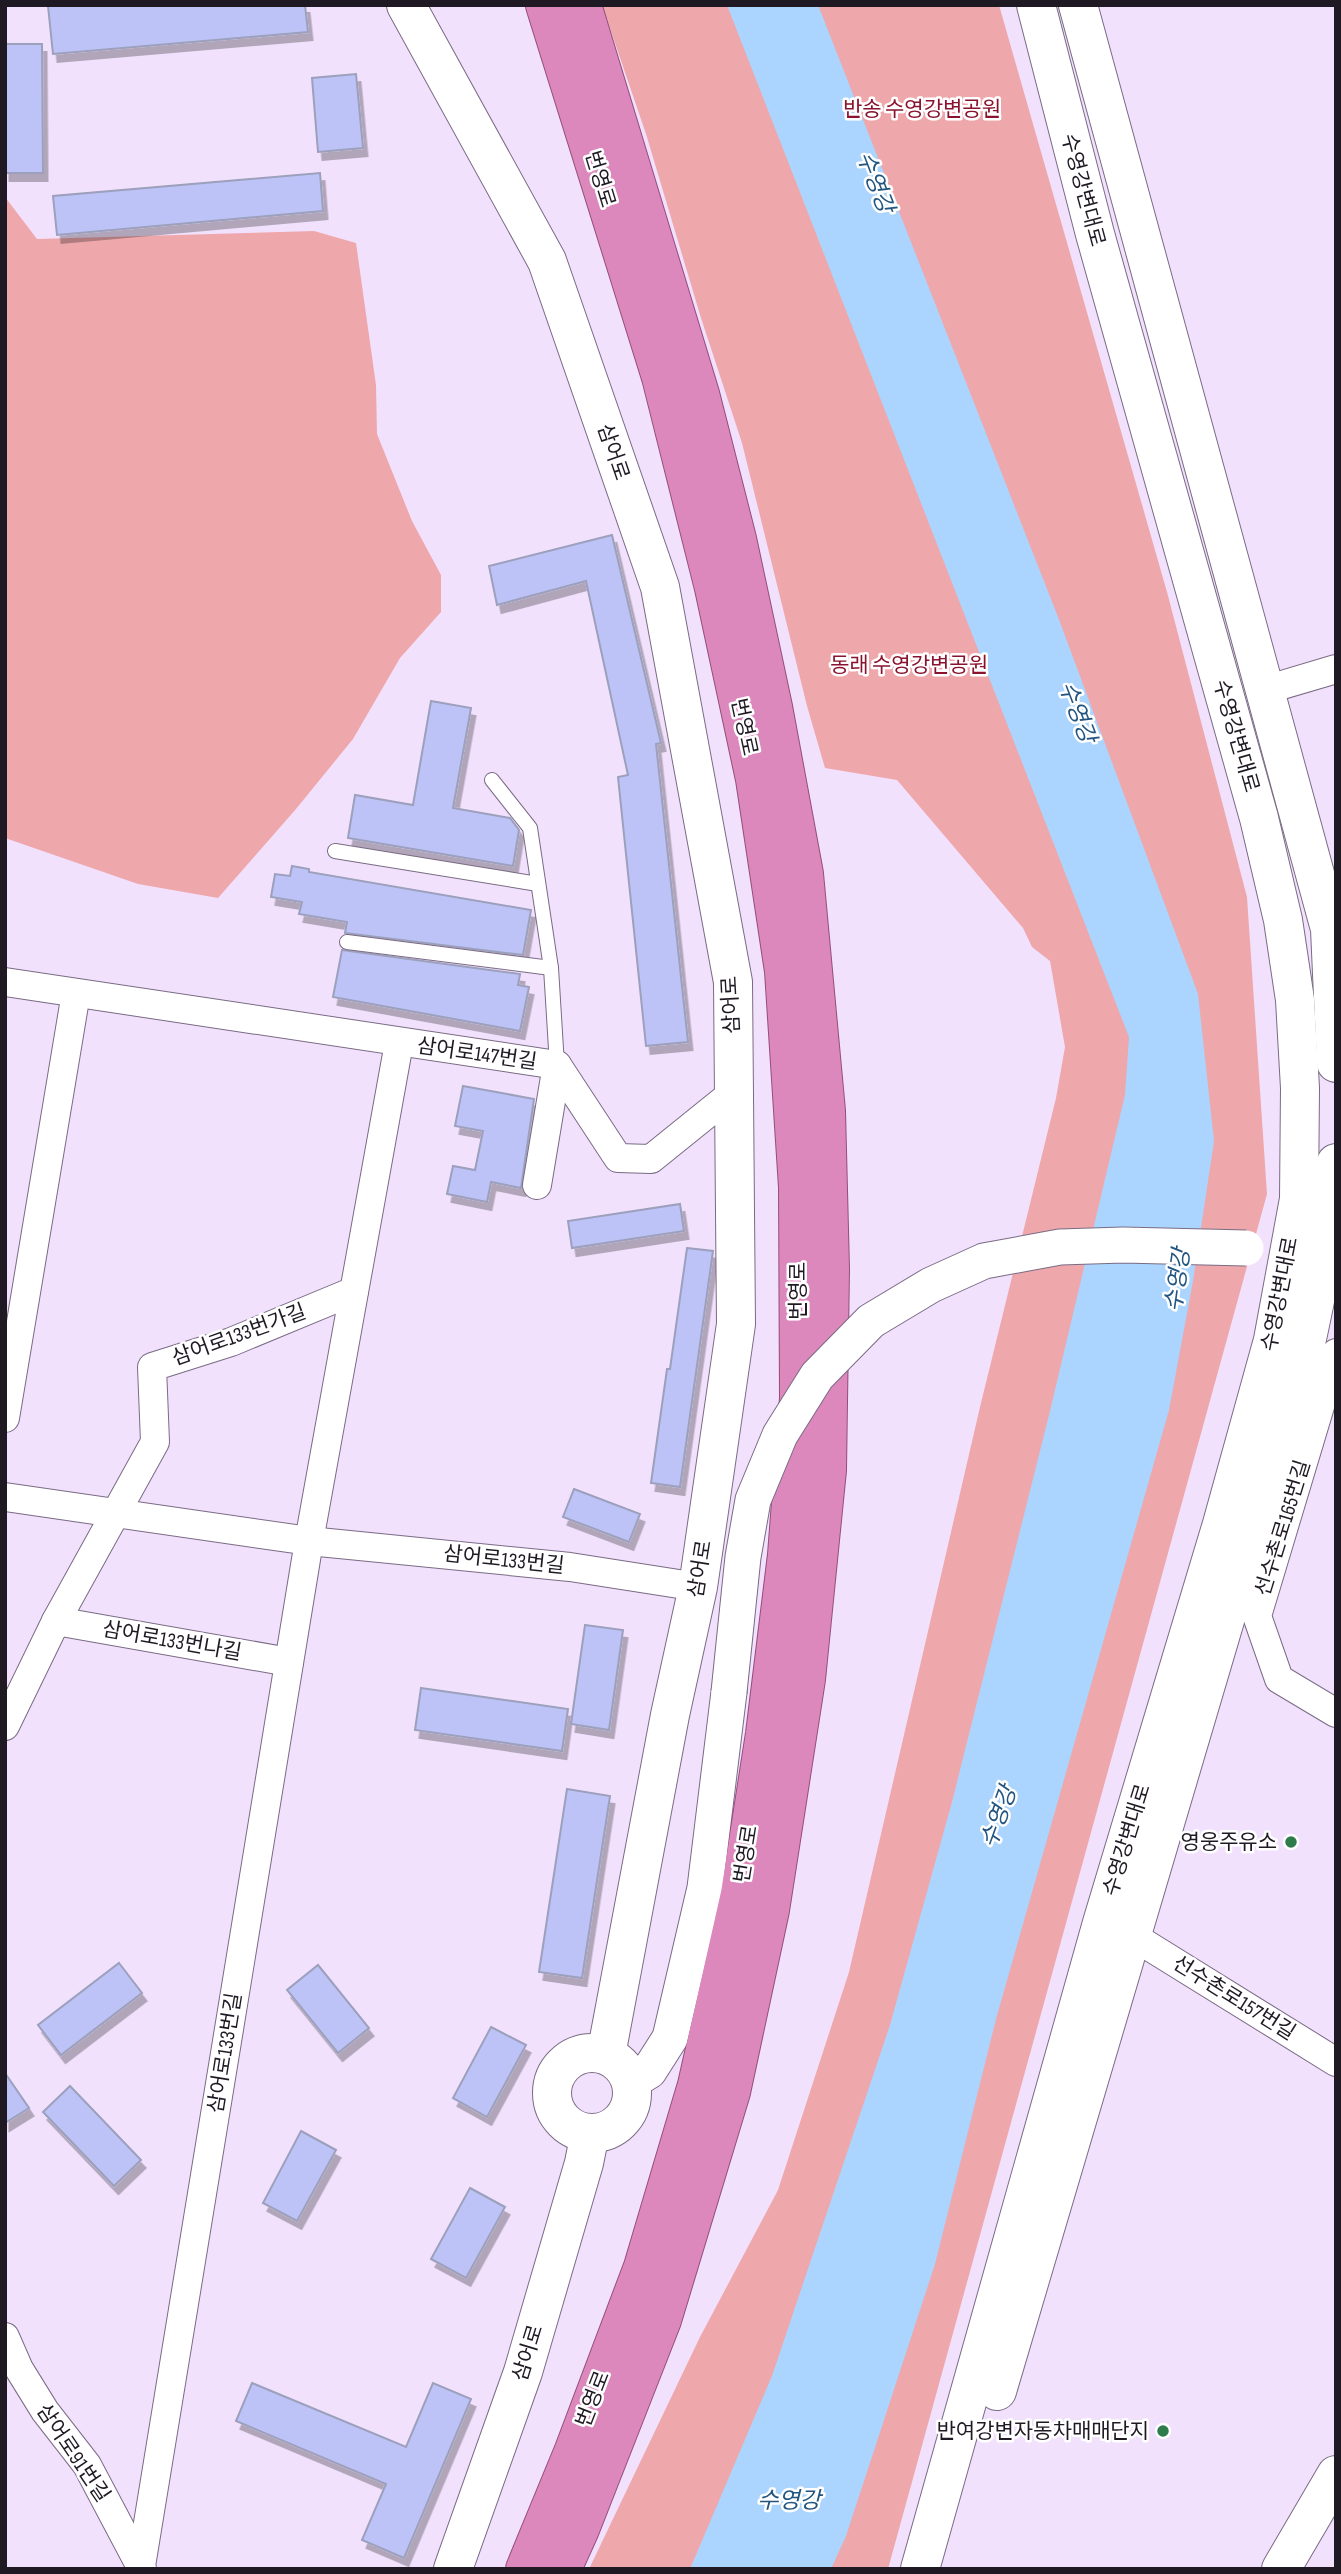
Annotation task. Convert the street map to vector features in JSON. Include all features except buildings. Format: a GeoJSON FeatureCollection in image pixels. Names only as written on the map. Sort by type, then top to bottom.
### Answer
{"type":"FeatureCollection","features":[{"type":"Feature","properties":{"kind":"highway","name":"번영로"},"geometry":{"type":"LineString","coordinates":[[525,2569],[574,2450],[643,2267],[697,2085],[740,1894],[765,1734],[786,1555],[799,1398],[798,1187],[784,971],[755,779],[714,588],[661,377],[545,5]]}},
{"type":"Feature","properties":{"kind":"highway","name":"번영로"},"geometry":{"type":"LineString","coordinates":[[562,2569],[662,2320],[731,2092],[770,1910],[806,1679],[827,1470],[830,1269],[826,1111],[804,874],[773,707],[737,539],[700,394],[582,5]]}},
{"type":"Feature","properties":{"kind":"main road","name":"삼어로"},"geometry":{"type":"LineString","coordinates":[[406,5],[547,261],[660,587],[733,982],[736,1324],[698,1587],[670,1715],[619,2068]]}},
{"type":"Feature","properties":{"kind":"main road","name":"수영강변대로"},"geometry":{"type":"LineString","coordinates":[[920,2569],[1102,1923],[1273,1340],[1316,1263],[1298,1199],[1300,1088],[1295,1000],[1283,920],[1259,818],[1095,234],[1035,5]]}},
{"type":"Feature","properties":{"kind":"main road","name":"수영강변대로"},"geometry":{"type":"LineString","coordinates":[[1078,5],[1330,929],[1336,1063]]}},
{"type":"Feature","properties":{"kind":"main road","name":"수영강변대로"},"geometry":{"type":"LineString","coordinates":[[948,2569],[959,2522],[1304,1353],[1316,1263],[1336,1163]]}},
{"type":"Feature","properties":{"kind":"main road"},"geometry":{"type":"LineString","coordinates":[[593,2053],[619,2068],[633,2094],[624,2118],[603,2131],[590,2133],[576,2129],[561,2116],[553,2098],[553,2084],[568,2061],[581,2054],[593,2053]]}},
{"type":"Feature","properties":{"kind":"main road","name":"삼어로"},"geometry":{"type":"LineString","coordinates":[[453,2569],[523,2372],[584,2163],[590,2133]]}},
{"type":"Feature","properties":{"kind":"main road"},"geometry":{"type":"LineString","coordinates":[[1281,2569],[1336,2475]]}},
{"type":"Feature","properties":{"kind":"street"},"geometry":{"type":"LineString","coordinates":[[1265,690],[1336,670]]}},
{"type":"Feature","properties":{"kind":"street","name":"삼어로147번길"},"geometry":{"type":"LineString","coordinates":[[5,982],[557,1065],[618,1158],[651,1159],[734,1092]]}},
{"type":"Feature","properties":{"kind":"street"},"geometry":{"type":"LineString","coordinates":[[5,1418],[76,993]]}},
{"type":"Feature","properties":{"kind":"street"},"geometry":{"type":"LineString","coordinates":[[309,1541],[399,1043]]}},
{"type":"Feature","properties":{"kind":"street"},"geometry":{"type":"LineString","coordinates":[[537,1185],[557,1065]]}},
{"type":"Feature","properties":{"kind":"street"},"geometry":{"type":"LineString","coordinates":[[619,2068],[649,2071],[670,2038],[705,1888],[743,1557],[753,1500],[780,1434],[817,1376],[871,1321],[931,1285],[984,1261],[1073,1247],[1123,1245],[1246,1248],[1316,1263]]}},
{"type":"Feature","properties":{"kind":"street","name":"삼어로133번가길"},"geometry":{"type":"LineString","coordinates":[[117,1513],[156,1442],[152,1367],[231,1342],[354,1291]]}},
{"type":"Feature","properties":{"kind":"street","name":"선수촌로165번길"},"geometry":{"type":"LineString","coordinates":[[1336,1353],[1257,1616],[1279,1679],[1336,1713]]}},
{"type":"Feature","properties":{"kind":"street","name":"삼어로133번길"},"geometry":{"type":"LineString","coordinates":[[5,1497],[309,1541],[570,1567],[698,1587]]}},
{"type":"Feature","properties":{"kind":"street"},"geometry":{"type":"LineString","coordinates":[[5,1726],[56,1621],[117,1513]]}},
{"type":"Feature","properties":{"kind":"street","name":"삼어로133번길"},"geometry":{"type":"LineString","coordinates":[[142,2567],[309,1541]]}},
{"type":"Feature","properties":{"kind":"street","name":"삼어로133번나길"},"geometry":{"type":"LineString","coordinates":[[56,1621],[289,1662]]}},
{"type":"Feature","properties":{"kind":"street","name":"선수촌로157번길"},"geometry":{"type":"LineString","coordinates":[[1131,1935],[1336,2062]]}},
{"type":"Feature","properties":{"kind":"street","name":"삼어로91번길"},"geometry":{"type":"LineString","coordinates":[[5,2337],[19,2369],[45,2411],[86,2465],[142,2567]]}},
{"type":"Feature","properties":{"kind":"lane"},"geometry":{"type":"LineString","coordinates":[[492,780],[530,828],[551,968],[557,1065]]}},
{"type":"Feature","properties":{"kind":"lane"},"geometry":{"type":"LineString","coordinates":[[335,851],[538,884]]}},
{"type":"Feature","properties":{"kind":"lane"},"geometry":{"type":"LineString","coordinates":[[347,942],[551,968]]}},
{"type":"Feature","properties":{"kind":"green space"},"geometry":{"type":"Polygon","coordinates":[[[602,5],[999,5],[1167,592],[1247,897],[1267,1194],[888,2569],[589,2569],[700,2337],[778,2190],[849,1972],[980,1407],[1056,1098],[1065,1047],[1050,961],[1032,947],[1023,928],[897,780],[825,768],[742,443],[646,134],[602,5]]]}},
{"type":"Feature","properties":{"kind":"green space"},"geometry":{"type":"Polygon","coordinates":[[[5,197],[37,239],[314,231],[356,243],[376,385],[377,434],[412,521],[441,575],[441,612],[400,658],[353,739],[218,898],[138,884],[5,838],[5,197]]]}},
{"type":"Feature","properties":{"kind":"water","name":"수영강"},"geometry":{"type":"Polygon","coordinates":[[[727,5],[818,5],[1058,617],[1198,994],[1214,1141],[1193,1281],[1169,1410],[996,2019],[935,2264],[846,2536],[831,2569],[690,2569],[772,2376],[890,2025],[952,1802],[1050,1411],[1125,1095],[1129,1037],[727,5]]]}},
{"type":"Feature","properties":{"kind":"place","name":"영웅주유소"},"geometry":{"type":"Point","coordinates":[1291,1842]}},
{"type":"Feature","properties":{"kind":"place","name":"반여강변자동차매매단지"},"geometry":{"type":"Point","coordinates":[1163,2431]}},
{"type":"Feature","properties":{"kind":"park label","name":"반송 수영강변공원"},"geometry":{"type":"Point","coordinates":[922,109]}},
{"type":"Feature","properties":{"kind":"park label","name":"동래 수영강변공원"},"geometry":{"type":"Point","coordinates":[909,665]}}]}
